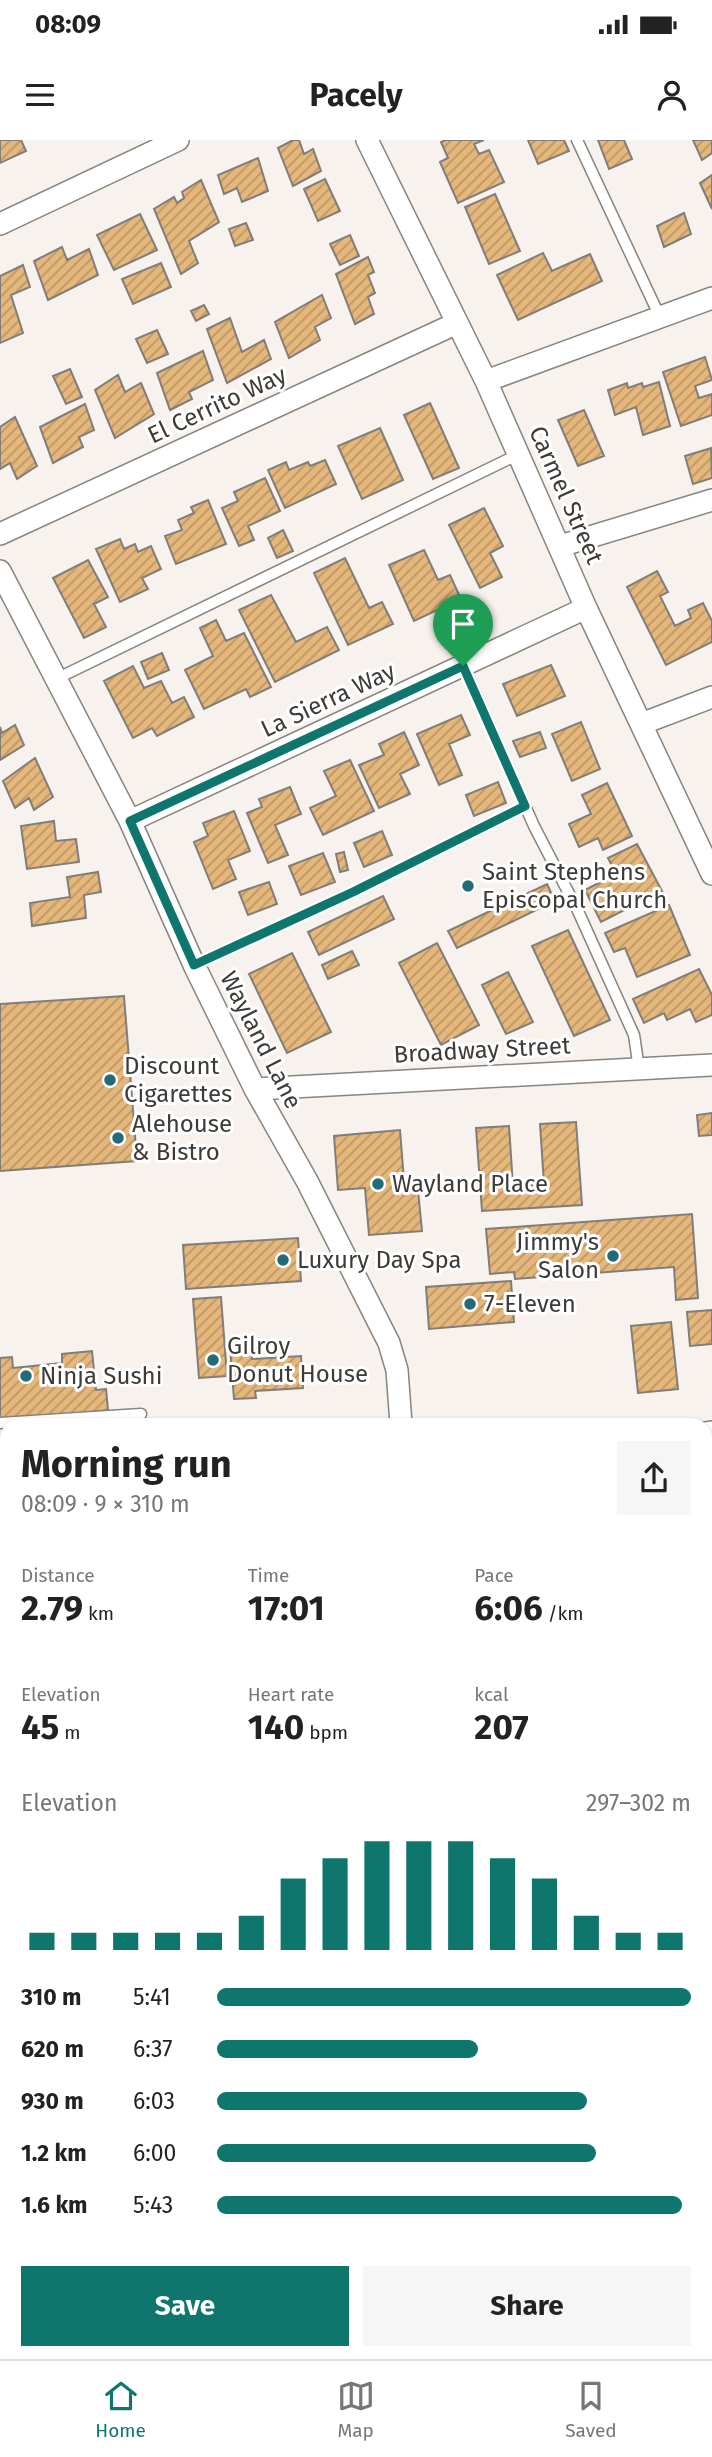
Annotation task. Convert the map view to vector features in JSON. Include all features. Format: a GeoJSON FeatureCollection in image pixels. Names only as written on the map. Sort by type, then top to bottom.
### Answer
{"type":"FeatureCollection","features":[{"type":"Feature","properties":{"kind":"street"},"geometry":{"type":"LineString","coordinates":[[0,224],[178,140]]}},
{"type":"Feature","properties":{"kind":"street","name":"Carmel Street"},"geometry":{"type":"LineString","coordinates":[[367,140],[486,381],[586,608],[712,874]]}},
{"type":"Feature","properties":{"kind":"street"},"geometry":{"type":"LineString","coordinates":[[486,381],[712,298]]}},
{"type":"Feature","properties":{"kind":"street","name":"El Cerrito Way"},"geometry":{"type":"LineString","coordinates":[[0,534],[457,323]]}},
{"type":"Feature","properties":{"kind":"street"},"geometry":{"type":"LineString","coordinates":[[560,546],[712,500]]}},
{"type":"Feature","properties":{"kind":"street","name":"Wayland Lane"},"geometry":{"type":"LineString","coordinates":[[0,570],[130,821],[194,965],[255,1089],[307,1181],[389,1343],[397,1370],[401,1418]]}},
{"type":"Feature","properties":{"kind":"street","name":"La Sierra Way"},"geometry":{"type":"LineString","coordinates":[[130,821],[586,608]]}},
{"type":"Feature","properties":{"kind":"street"},"geometry":{"type":"LineString","coordinates":[[641,723],[712,697]]}},
{"type":"Feature","properties":{"kind":"street","name":"Broadway Street"},"geometry":{"type":"LineString","coordinates":[[255,1089],[712,1065]]}},
{"type":"Feature","properties":{"kind":"lane"},"geometry":{"type":"LineString","coordinates":[[577,140],[660,317]]}},
{"type":"Feature","properties":{"kind":"lane"},"geometry":{"type":"LineString","coordinates":[[56,679],[519,454]]}},
{"type":"Feature","properties":{"kind":"lane"},"geometry":{"type":"LineString","coordinates":[[463,666],[525,806],[578,911],[634,1035],[639,1069]]}},
{"type":"Feature","properties":{"kind":"lane"},"geometry":{"type":"LineString","coordinates":[[194,965],[353,892],[525,806]]}},
{"type":"Feature","properties":{"kind":"lane"},"geometry":{"type":"LineString","coordinates":[[78,1418],[141,1414]]}},
{"type":"Feature","properties":{"kind":"building"},"geometry":{"type":"Polygon","coordinates":[[[0,140],[21,140],[26,151],[0,163],[0,140]]]}},
{"type":"Feature","properties":{"kind":"building"},"geometry":{"type":"Polygon","coordinates":[[[293,140],[299,140],[304,154],[313,149],[321,171],[293,186],[278,148],[293,140]]]}},
{"type":"Feature","properties":{"kind":"building"},"geometry":{"type":"Polygon","coordinates":[[[484,140],[474,144],[479,154],[489,150],[504,182],[458,203],[440,162],[448,158],[441,142],[484,140]]]}},
{"type":"Feature","properties":{"kind":"building"},"geometry":{"type":"Polygon","coordinates":[[[528,140],[564,140],[569,151],[538,164],[528,140]]]}},
{"type":"Feature","properties":{"kind":"building"},"geometry":{"type":"Polygon","coordinates":[[[598,140],[624,140],[632,159],[609,169],[598,140]]]}},
{"type":"Feature","properties":{"kind":"building"},"geometry":{"type":"Polygon","coordinates":[[[693,140],[712,140],[712,153],[702,160],[693,140]]]}},
{"type":"Feature","properties":{"kind":"building"},"geometry":{"type":"Polygon","coordinates":[[[258,158],[268,191],[242,202],[237,188],[224,194],[218,175],[258,158]]]}},
{"type":"Feature","properties":{"kind":"building"},"geometry":{"type":"Polygon","coordinates":[[[712,175],[712,209],[700,183],[712,175]]]}},
{"type":"Feature","properties":{"kind":"building"},"geometry":{"type":"Polygon","coordinates":[[[325,179],[340,211],[318,221],[304,189],[325,179]]]}},
{"type":"Feature","properties":{"kind":"building"},"geometry":{"type":"Polygon","coordinates":[[[201,180],[219,222],[189,241],[198,263],[181,274],[154,209],[174,197],[177,203],[184,198],[182,192],[201,180]]]}},
{"type":"Feature","properties":{"kind":"building"},"geometry":{"type":"Polygon","coordinates":[[[495,194],[520,251],[489,264],[465,207],[495,194]]]}},
{"type":"Feature","properties":{"kind":"building"},"geometry":{"type":"Polygon","coordinates":[[[684,213],[691,234],[664,247],[657,226],[684,213]]]}},
{"type":"Feature","properties":{"kind":"building"},"geometry":{"type":"Polygon","coordinates":[[[140,214],[157,250],[114,270],[97,235],[140,214]]]}},
{"type":"Feature","properties":{"kind":"building"},"geometry":{"type":"Polygon","coordinates":[[[246,223],[253,240],[235,246],[229,229],[246,223]]]}},
{"type":"Feature","properties":{"kind":"building"},"geometry":{"type":"Polygon","coordinates":[[[350,235],[359,256],[340,265],[330,244],[350,235]]]}},
{"type":"Feature","properties":{"kind":"building"},"geometry":{"type":"Polygon","coordinates":[[[62,247],[67,260],[89,249],[98,275],[48,300],[34,261],[62,247]]]}},
{"type":"Feature","properties":{"kind":"building"},"geometry":{"type":"Polygon","coordinates":[[[543,253],[552,271],[590,254],[602,281],[518,320],[497,275],[543,253]]]}},
{"type":"Feature","properties":{"kind":"building"},"geometry":{"type":"Polygon","coordinates":[[[368,257],[374,272],[368,275],[375,293],[368,297],[374,314],[355,324],[336,274],[368,257]]]}},
{"type":"Feature","properties":{"kind":"building"},"geometry":{"type":"Polygon","coordinates":[[[161,263],[171,287],[133,304],[122,279],[161,263]]]}},
{"type":"Feature","properties":{"kind":"building"},"geometry":{"type":"Polygon","coordinates":[[[23,265],[30,287],[11,295],[23,333],[0,343],[0,276],[23,265]]]}},
{"type":"Feature","properties":{"kind":"building"},"geometry":{"type":"Polygon","coordinates":[[[322,295],[331,318],[315,327],[320,340],[289,358],[275,322],[322,295]]]}},
{"type":"Feature","properties":{"kind":"building"},"geometry":{"type":"Polygon","coordinates":[[[204,305],[209,314],[196,321],[191,311],[204,305]]]}},
{"type":"Feature","properties":{"kind":"building"},"geometry":{"type":"Polygon","coordinates":[[[230,318],[242,352],[264,340],[271,359],[227,383],[207,329],[230,318]]]}},
{"type":"Feature","properties":{"kind":"building"},"geometry":{"type":"Polygon","coordinates":[[[157,330],[168,354],[147,363],[136,339],[157,330]]]}},
{"type":"Feature","properties":{"kind":"building"},"geometry":{"type":"Polygon","coordinates":[[[203,351],[213,380],[189,392],[192,399],[170,410],[157,373],[203,351]]]}},
{"type":"Feature","properties":{"kind":"building"},"geometry":{"type":"Polygon","coordinates":[[[705,357],[712,380],[695,386],[699,398],[712,394],[712,415],[681,426],[663,372],[705,357]]]}},
{"type":"Feature","properties":{"kind":"building"},"geometry":{"type":"Polygon","coordinates":[[[70,369],[82,397],[66,404],[53,376],[70,369]]]}},
{"type":"Feature","properties":{"kind":"building"},"geometry":{"type":"Polygon","coordinates":[[[118,375],[125,392],[141,383],[154,414],[115,438],[95,390],[118,375]]]}},
{"type":"Feature","properties":{"kind":"building"},"geometry":{"type":"Polygon","coordinates":[[[659,382],[670,426],[643,435],[636,407],[615,415],[608,390],[627,383],[628,388],[642,383],[643,387],[659,382]]]}},
{"type":"Feature","properties":{"kind":"building"},"geometry":{"type":"Polygon","coordinates":[[[430,403],[459,468],[433,479],[404,415],[430,403]]]}},
{"type":"Feature","properties":{"kind":"building"},"geometry":{"type":"Polygon","coordinates":[[[85,404],[94,430],[79,437],[83,447],[53,463],[40,427],[85,404]]]}},
{"type":"Feature","properties":{"kind":"building"},"geometry":{"type":"Polygon","coordinates":[[[584,410],[604,456],[578,466],[558,420],[584,410]]]}},
{"type":"Feature","properties":{"kind":"building"},"geometry":{"type":"Polygon","coordinates":[[[15,417],[37,466],[17,479],[10,463],[0,469],[0,427],[15,417]]]}},
{"type":"Feature","properties":{"kind":"building"},"geometry":{"type":"Polygon","coordinates":[[[380,428],[403,480],[362,499],[338,446],[380,428]]]}},
{"type":"Feature","properties":{"kind":"building"},"geometry":{"type":"Polygon","coordinates":[[[711,448],[712,478],[693,484],[685,456],[711,448]]]}},
{"type":"Feature","properties":{"kind":"building"},"geometry":{"type":"Polygon","coordinates":[[[325,460],[336,484],[285,508],[268,470],[286,462],[289,470],[308,462],[310,466],[325,460]]]}},
{"type":"Feature","properties":{"kind":"building"},"geometry":{"type":"Polygon","coordinates":[[[265,478],[280,511],[248,526],[254,540],[239,546],[222,508],[238,501],[234,492],[265,478]]]}},
{"type":"Feature","properties":{"kind":"building"},"geometry":{"type":"Polygon","coordinates":[[[208,500],[226,544],[176,564],[165,536],[182,530],[178,520],[194,513],[191,507],[208,500]]]}},
{"type":"Feature","properties":{"kind":"building"},"geometry":{"type":"Polygon","coordinates":[[[484,508],[503,546],[490,553],[502,577],[480,588],[449,525],[484,508]]]}},
{"type":"Feature","properties":{"kind":"building"},"geometry":{"type":"Polygon","coordinates":[[[283,530],[293,551],[277,558],[268,538],[283,530]]]}},
{"type":"Feature","properties":{"kind":"building"},"geometry":{"type":"Polygon","coordinates":[[[120,539],[124,549],[135,544],[138,552],[151,546],[161,569],[142,578],[148,589],[120,602],[96,549],[120,539]]]}},
{"type":"Feature","properties":{"kind":"building"},"geometry":{"type":"Polygon","coordinates":[[[424,550],[438,580],[450,575],[461,599],[414,621],[389,565],[424,550]]]}},
{"type":"Feature","properties":{"kind":"building"},"geometry":{"type":"Polygon","coordinates":[[[345,558],[369,608],[382,602],[393,624],[348,645],[314,573],[345,558]]]}},
{"type":"Feature","properties":{"kind":"building"},"geometry":{"type":"Polygon","coordinates":[[[88,560],[108,597],[94,604],[106,627],[84,638],[53,578],[88,560]]]}},
{"type":"Feature","properties":{"kind":"building"},"geometry":{"type":"Polygon","coordinates":[[[657,571],[668,592],[660,596],[675,626],[691,618],[688,610],[703,603],[712,621],[712,642],[666,665],[627,587],[657,571]]]}},
{"type":"Feature","properties":{"kind":"building"},"geometry":{"type":"Polygon","coordinates":[[[271,595],[296,642],[327,627],[339,650],[275,682],[239,610],[271,595]]]}},
{"type":"Feature","properties":{"kind":"building"},"geometry":{"type":"Polygon","coordinates":[[[216,620],[226,641],[244,633],[271,687],[250,697],[246,689],[204,709],[185,670],[213,656],[200,628],[216,620]]]}},
{"type":"Feature","properties":{"kind":"building"},"geometry":{"type":"Polygon","coordinates":[[[162,653],[169,670],[148,679],[141,662],[162,653]]]}},
{"type":"Feature","properties":{"kind":"building"},"geometry":{"type":"Polygon","coordinates":[[[551,665],[565,696],[517,716],[503,684],[551,665]]]}},
{"type":"Feature","properties":{"kind":"building"},"geometry":{"type":"Polygon","coordinates":[[[133,666],[144,688],[161,681],[172,703],[184,697],[194,717],[157,736],[152,728],[133,738],[104,681],[133,666]]]}},
{"type":"Feature","properties":{"kind":"building"},"geometry":{"type":"Polygon","coordinates":[[[461,715],[470,735],[449,744],[462,775],[439,785],[417,734],[461,715]]]}},
{"type":"Feature","properties":{"kind":"building"},"geometry":{"type":"Polygon","coordinates":[[[581,722],[600,769],[572,781],[552,734],[581,722]]]}},
{"type":"Feature","properties":{"kind":"building"},"geometry":{"type":"Polygon","coordinates":[[[15,725],[24,745],[0,760],[0,727],[2,733],[15,725]]]}},
{"type":"Feature","properties":{"kind":"building"},"geometry":{"type":"Polygon","coordinates":[[[404,732],[419,765],[400,774],[410,794],[379,808],[359,765],[384,755],[379,744],[404,732]]]}},
{"type":"Feature","properties":{"kind":"building"},"geometry":{"type":"Polygon","coordinates":[[[540,732],[546,748],[520,757],[513,741],[540,732]]]}},
{"type":"Feature","properties":{"kind":"building"},"geometry":{"type":"Polygon","coordinates":[[[35,758],[53,797],[34,810],[29,798],[15,808],[3,781],[35,758]]]}},
{"type":"Feature","properties":{"kind":"building"},"geometry":{"type":"Polygon","coordinates":[[[350,760],[374,811],[323,835],[310,808],[336,796],[324,771],[350,760]]]}},
{"type":"Feature","properties":{"kind":"building"},"geometry":{"type":"Polygon","coordinates":[[[498,782],[506,803],[474,816],[466,795],[498,782]]]}},
{"type":"Feature","properties":{"kind":"building"},"geometry":{"type":"Polygon","coordinates":[[[607,783],[632,836],[603,850],[598,838],[579,847],[569,824],[591,814],[582,795],[607,783]]]}},
{"type":"Feature","properties":{"kind":"building"},"geometry":{"type":"Polygon","coordinates":[[[290,787],[301,814],[275,825],[288,855],[268,863],[247,813],[262,807],[259,799],[290,787]]]}},
{"type":"Feature","properties":{"kind":"building"},"geometry":{"type":"Polygon","coordinates":[[[234,811],[250,851],[228,860],[236,879],[213,889],[194,842],[208,836],[203,823],[234,811]]]}},
{"type":"Feature","properties":{"kind":"building"},"geometry":{"type":"Polygon","coordinates":[[[54,821],[56,841],[76,839],[79,862],[27,869],[21,826],[54,821]]]}},
{"type":"Feature","properties":{"kind":"building"},"geometry":{"type":"Polygon","coordinates":[[[382,831],[392,855],[364,867],[354,843],[382,831]]]}},
{"type":"Feature","properties":{"kind":"building"},"geometry":{"type":"Polygon","coordinates":[[[637,844],[662,891],[601,922],[585,890],[616,874],[608,858],[637,844]]]}},
{"type":"Feature","properties":{"kind":"building"},"geometry":{"type":"Polygon","coordinates":[[[344,852],[348,870],[340,872],[336,854],[344,852]]]}},
{"type":"Feature","properties":{"kind":"building"},"geometry":{"type":"Polygon","coordinates":[[[323,853],[335,882],[301,895],[289,866],[323,853]]]}},
{"type":"Feature","properties":{"kind":"building"},"geometry":{"type":"Polygon","coordinates":[[[98,872],[101,892],[84,895],[86,918],[32,926],[30,903],[70,897],[67,877],[98,872]]]}},
{"type":"Feature","properties":{"kind":"building"},"geometry":{"type":"Polygon","coordinates":[[[269,882],[277,904],[248,915],[239,892],[269,882]]]}},
{"type":"Feature","properties":{"kind":"building"},"geometry":{"type":"Polygon","coordinates":[[[547,884],[555,901],[457,948],[448,931],[547,884]]]}},
{"type":"Feature","properties":{"kind":"building"},"geometry":{"type":"Polygon","coordinates":[[[383,896],[394,919],[319,955],[308,932],[383,896]]]}},
{"type":"Feature","properties":{"kind":"building"},"geometry":{"type":"Polygon","coordinates":[[[669,905],[690,955],[637,977],[625,948],[614,952],[605,933],[669,905]]]}},
{"type":"Feature","properties":{"kind":"building"},"geometry":{"type":"Polygon","coordinates":[[[568,930],[610,1020],[574,1036],[532,946],[568,930]]]}},
{"type":"Feature","properties":{"kind":"building"},"geometry":{"type":"Polygon","coordinates":[[[437,943],[479,1025],[441,1045],[399,963],[437,943]]]}},
{"type":"Feature","properties":{"kind":"building"},"geometry":{"type":"Polygon","coordinates":[[[352,951],[359,965],[328,979],[322,965],[352,951]]]}},
{"type":"Feature","properties":{"kind":"building"},"geometry":{"type":"Polygon","coordinates":[[[292,953],[331,1032],[287,1053],[249,974],[292,953]]]}},
{"type":"Feature","properties":{"kind":"building"},"geometry":{"type":"Polygon","coordinates":[[[699,969],[712,995],[712,1015],[696,1022],[690,1009],[667,1020],[664,1013],[644,1023],[633,999],[699,969]]]}},
{"type":"Feature","properties":{"kind":"building"},"geometry":{"type":"Polygon","coordinates":[[[508,972],[533,1022],[506,1034],[482,985],[508,972]]]}},
{"type":"Feature","properties":{"kind":"building"},"geometry":{"type":"Polygon","coordinates":[[[124,996],[137,1161],[0,1171],[0,1004],[124,996]]]}},
{"type":"Feature","properties":{"kind":"building"},"geometry":{"type":"Polygon","coordinates":[[[712,1113],[712,1135],[699,1136],[697,1115],[712,1113]]]}},
{"type":"Feature","properties":{"kind":"building"},"geometry":{"type":"Polygon","coordinates":[[[576,1122],[582,1205],[482,1211],[476,1128],[509,1126],[513,1186],[544,1184],[540,1124],[576,1122]]]}},
{"type":"Feature","properties":{"kind":"building","name":"Wayland Place"},"geometry":{"type":"Polygon","coordinates":[[[400,1130],[404,1181],[417,1180],[422,1231],[369,1235],[365,1188],[338,1190],[334,1136],[400,1130]]]}},
{"type":"Feature","properties":{"kind":"building"},"geometry":{"type":"Polygon","coordinates":[[[692,1214],[698,1298],[676,1300],[674,1267],[515,1279],[514,1272],[490,1274],[486,1229],[692,1214]]]}},
{"type":"Feature","properties":{"kind":"building"},"geometry":{"type":"Polygon","coordinates":[[[298,1238],[301,1281],[186,1289],[183,1245],[298,1238]]]}},
{"type":"Feature","properties":{"kind":"building","name":"7-Eleven"},"geometry":{"type":"Polygon","coordinates":[[[511,1281],[514,1322],[429,1329],[426,1287],[511,1281]]]}},
{"type":"Feature","properties":{"kind":"building"},"geometry":{"type":"Polygon","coordinates":[[[221,1297],[227,1376],[199,1378],[193,1299],[221,1297]]]}},
{"type":"Feature","properties":{"kind":"building"},"geometry":{"type":"Polygon","coordinates":[[[712,1310],[712,1344],[690,1346],[687,1312],[712,1310]]]}},
{"type":"Feature","properties":{"kind":"building"},"geometry":{"type":"Polygon","coordinates":[[[671,1322],[678,1389],[638,1393],[631,1326],[671,1322]]]}},
{"type":"Feature","properties":{"kind":"building"},"geometry":{"type":"Polygon","coordinates":[[[251,1345],[252,1359],[301,1356],[303,1388],[255,1391],[256,1398],[234,1399],[230,1347],[251,1345]]]}},
{"type":"Feature","properties":{"kind":"building"},"geometry":{"type":"Polygon","coordinates":[[[92,1351],[96,1390],[106,1389],[108,1410],[36,1418],[0,1418],[0,1358],[12,1357],[13,1368],[62,1363],[62,1354],[92,1351]]]}},
{"type":"Feature","properties":{"kind":"place","name":"Saint Stephens Episcopal Church"},"geometry":{"type":"Point","coordinates":[468,886]}},
{"type":"Feature","properties":{"kind":"place","name":"Discount Cigarettes"},"geometry":{"type":"Point","coordinates":[110,1080]}},
{"type":"Feature","properties":{"kind":"place","name":"Alehouse & Bistro"},"geometry":{"type":"Point","coordinates":[118,1138]}},
{"type":"Feature","properties":{"kind":"place","name":"Wayland Place"},"geometry":{"type":"Point","coordinates":[378,1184]}},
{"type":"Feature","properties":{"kind":"place","name":"Jimmy's Salon"},"geometry":{"type":"Point","coordinates":[613,1256]}},
{"type":"Feature","properties":{"kind":"place","name":"Luxury Day Spa"},"geometry":{"type":"Point","coordinates":[283,1260]}},
{"type":"Feature","properties":{"kind":"place","name":"7-Eleven"},"geometry":{"type":"Point","coordinates":[470,1304]}},
{"type":"Feature","properties":{"kind":"place","name":"Gilroy Donut House"},"geometry":{"type":"Point","coordinates":[213,1360]}},
{"type":"Feature","properties":{"kind":"place","name":"Ninja Sushi"},"geometry":{"type":"Point","coordinates":[26,1376]}},
{"type":"Feature","properties":{"kind":"route"},"geometry":{"type":"LineString","coordinates":[[463,666],[525,806],[353,892],[194,965],[130,821],[463,666]]}}]}
